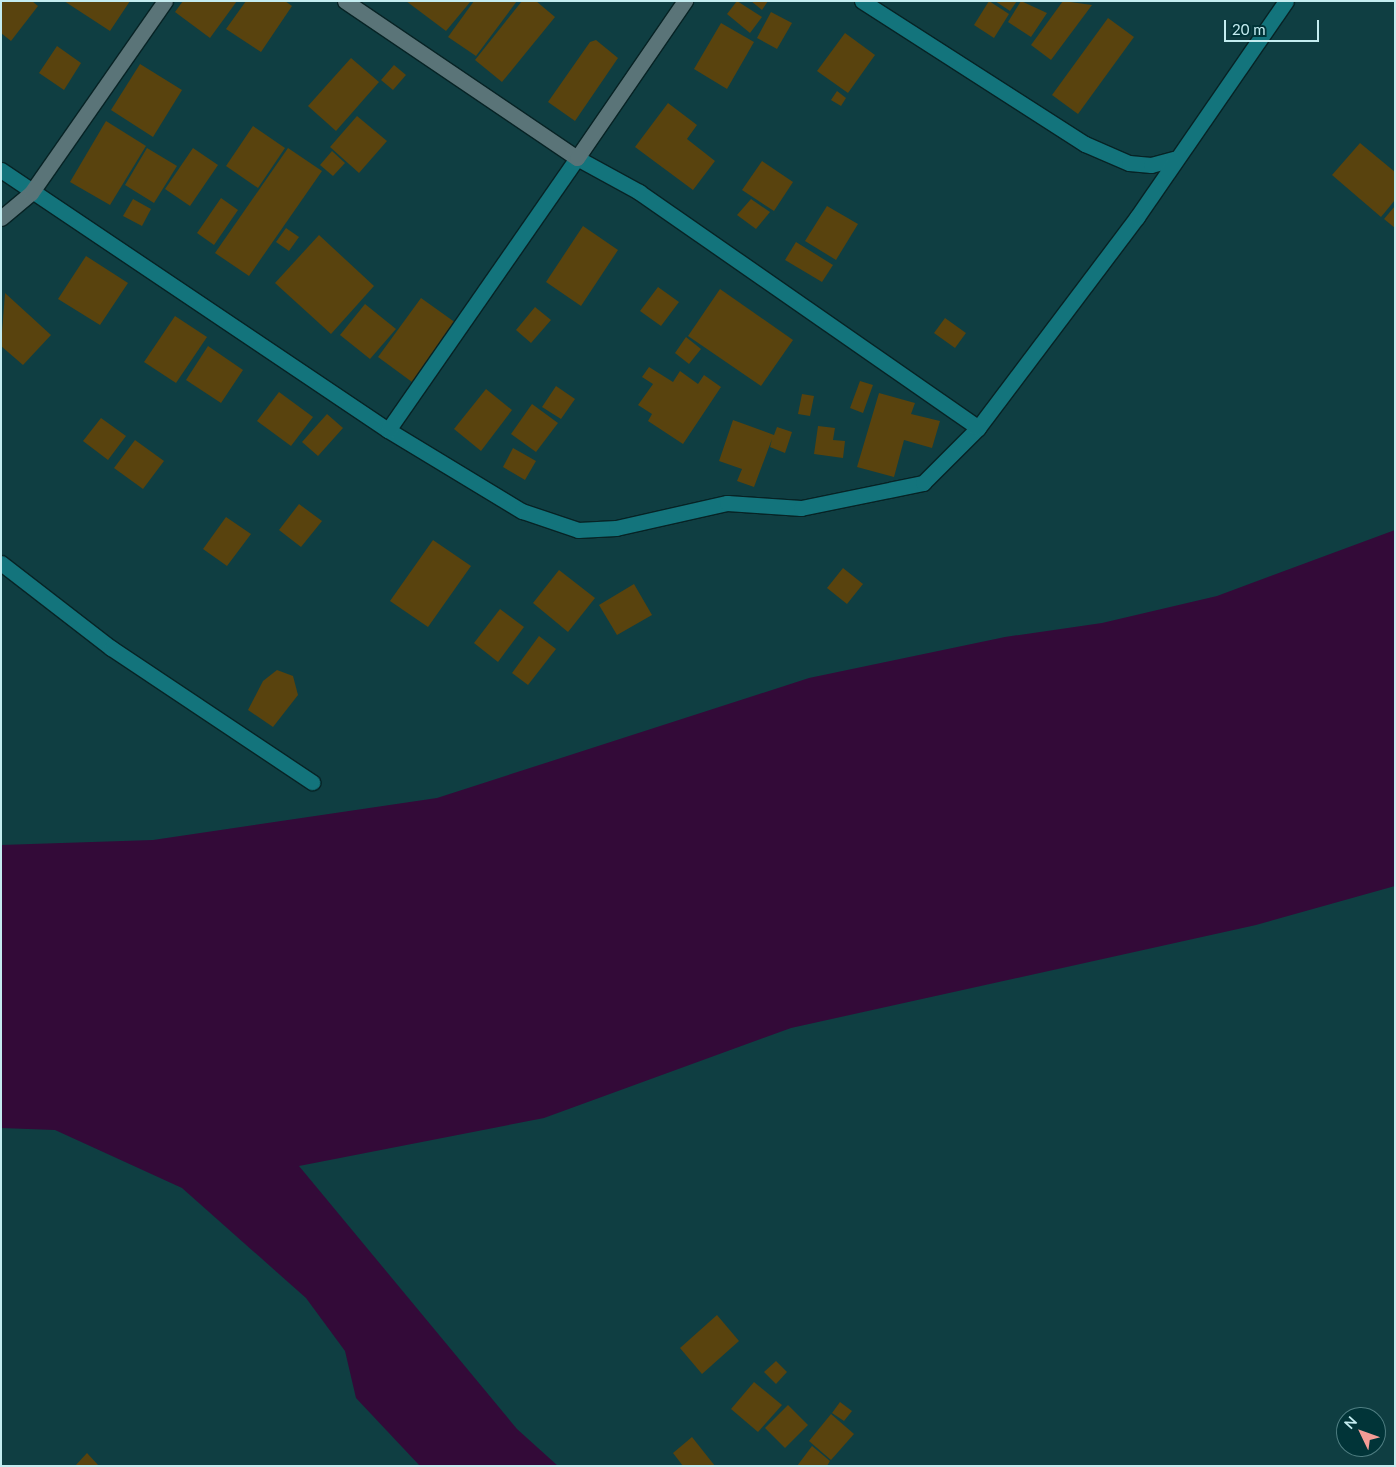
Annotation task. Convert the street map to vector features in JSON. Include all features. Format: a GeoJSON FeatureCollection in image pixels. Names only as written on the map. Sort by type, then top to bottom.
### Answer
{"type":"FeatureCollection","features":[{"type":"Feature","properties":{"kind":"street"},"geometry":{"type":"LineString","coordinates":[[1,218],[32,193],[165,1]]}},
{"type":"Feature","properties":{"kind":"street"},"geometry":{"type":"LineString","coordinates":[[345,1],[578,158],[639,192],[978,428]]}},
{"type":"Feature","properties":{"kind":"street"},"geometry":{"type":"LineString","coordinates":[[388,430],[685,1]]}},
{"type":"Feature","properties":{"kind":"street"},"geometry":{"type":"LineString","coordinates":[[862,1],[1085,144],[1129,163],[1151,165],[1174,159]]}},
{"type":"Feature","properties":{"kind":"street"},"geometry":{"type":"LineString","coordinates":[[1,170],[32,193],[388,430],[522,511],[578,530],[616,528],[727,503],[802,508],[923,483],[978,428],[1137,218],[1174,159],[1286,1]]}},
{"type":"Feature","properties":{"kind":"street"},"geometry":{"type":"LineString","coordinates":[[1,564],[111,648],[312,782]]}},
{"type":"Feature","properties":{"kind":"shaded area"},"geometry":{"type":"Polygon","coordinates":[[[1395,530],[1395,886],[1256,925],[791,1028],[544,1118],[299,1166],[517,1429],[558,1466],[420,1466],[356,1398],[345,1351],[306,1298],[182,1188],[55,1130],[1,1128],[1,845],[153,840],[437,798],[809,678],[1005,637],[1102,623],[1217,596],[1395,530]]]}},
{"type":"Feature","properties":{"kind":"building"},"geometry":{"type":"Polygon","coordinates":[[[1,1],[32,1],[38,6],[11,41],[1,33],[1,1]]]}},
{"type":"Feature","properties":{"kind":"building"},"geometry":{"type":"Polygon","coordinates":[[[64,1],[130,1],[110,31],[64,1]]]}},
{"type":"Feature","properties":{"kind":"building"},"geometry":{"type":"Polygon","coordinates":[[[183,1],[237,1],[210,38],[175,12],[183,1]]]}},
{"type":"Feature","properties":{"kind":"building"},"geometry":{"type":"Polygon","coordinates":[[[246,1],[285,1],[292,6],[261,52],[226,29],[246,1]]]}},
{"type":"Feature","properties":{"kind":"building"},"geometry":{"type":"Polygon","coordinates":[[[406,1],[471,1],[446,31],[406,1]]]}},
{"type":"Feature","properties":{"kind":"building"},"geometry":{"type":"Polygon","coordinates":[[[474,1],[517,1],[476,56],[448,37],[474,1]]]}},
{"type":"Feature","properties":{"kind":"building"},"geometry":{"type":"Polygon","coordinates":[[[522,1],[536,1],[555,17],[502,82],[475,60],[522,1]]]}},
{"type":"Feature","properties":{"kind":"building"},"geometry":{"type":"Polygon","coordinates":[[[737,1],[762,17],[750,33],[727,14],[737,1]]]}},
{"type":"Feature","properties":{"kind":"building"},"geometry":{"type":"Polygon","coordinates":[[[751,1],[768,1],[762,10],[751,1]]]}},
{"type":"Feature","properties":{"kind":"building"},"geometry":{"type":"Polygon","coordinates":[[[989,1],[1009,14],[994,38],[974,25],[989,1]]]}},
{"type":"Feature","properties":{"kind":"building"},"geometry":{"type":"Polygon","coordinates":[[[995,1],[1017,1],[1010,11],[995,1]]]}},
{"type":"Feature","properties":{"kind":"building"},"geometry":{"type":"Polygon","coordinates":[[[1021,1],[1047,13],[1031,37],[1008,22],[1021,1]]]}},
{"type":"Feature","properties":{"kind":"building"},"geometry":{"type":"Polygon","coordinates":[[[1063,1],[1092,5],[1051,60],[1031,45],[1063,1]]]}},
{"type":"Feature","properties":{"kind":"building"},"geometry":{"type":"Polygon","coordinates":[[[771,12],[792,23],[777,49],[757,38],[771,12]]]}},
{"type":"Feature","properties":{"kind":"building"},"geometry":{"type":"Polygon","coordinates":[[[1108,18],[1134,37],[1078,114],[1052,95],[1108,18]]]}},
{"type":"Feature","properties":{"kind":"building"},"geometry":{"type":"Polygon","coordinates":[[[721,23],[754,42],[727,89],[694,69],[721,23]]]}},
{"type":"Feature","properties":{"kind":"building"},"geometry":{"type":"Polygon","coordinates":[[[845,33],[875,55],[848,93],[817,71],[845,33]]]}},
{"type":"Feature","properties":{"kind":"building"},"geometry":{"type":"Polygon","coordinates":[[[596,40],[618,58],[575,121],[548,102],[590,42],[596,40]]]}},
{"type":"Feature","properties":{"kind":"building"},"geometry":{"type":"Polygon","coordinates":[[[57,46],[81,63],[64,90],[39,73],[57,46]]]}},
{"type":"Feature","properties":{"kind":"building"},"geometry":{"type":"Polygon","coordinates":[[[351,58],[379,82],[336,131],[308,106],[351,58]]]}},
{"type":"Feature","properties":{"kind":"building"},"geometry":{"type":"Polygon","coordinates":[[[140,64],[182,90],[153,137],[111,110],[140,64]]]}},
{"type":"Feature","properties":{"kind":"building"},"geometry":{"type":"Polygon","coordinates":[[[394,65],[406,75],[393,90],[381,80],[394,65]]]}},
{"type":"Feature","properties":{"kind":"building"},"geometry":{"type":"Polygon","coordinates":[[[837,91],[846,98],[841,106],[831,100],[837,91]]]}},
{"type":"Feature","properties":{"kind":"building"},"geometry":{"type":"Polygon","coordinates":[[[668,103],[697,125],[687,139],[715,161],[693,190],[635,147],[668,103]]]}},
{"type":"Feature","properties":{"kind":"building"},"geometry":{"type":"Polygon","coordinates":[[[357,116],[387,141],[359,173],[330,147],[357,116]]]}},
{"type":"Feature","properties":{"kind":"building"},"geometry":{"type":"Polygon","coordinates":[[[106,121],[146,146],[110,205],[70,182],[106,121]]]}},
{"type":"Feature","properties":{"kind":"building"},"geometry":{"type":"Polygon","coordinates":[[[253,126],[285,148],[258,188],[226,166],[253,126]]]}},
{"type":"Feature","properties":{"kind":"building"},"geometry":{"type":"Polygon","coordinates":[[[1360,143],[1395,172],[1395,200],[1381,217],[1332,175],[1360,143]]]}},
{"type":"Feature","properties":{"kind":"building"},"geometry":{"type":"Polygon","coordinates":[[[147,148],[177,166],[154,203],[125,185],[147,148]]]}},
{"type":"Feature","properties":{"kind":"building"},"geometry":{"type":"Polygon","coordinates":[[[193,148],[218,165],[190,206],[165,189],[193,148]]]}},
{"type":"Feature","properties":{"kind":"building"},"geometry":{"type":"Polygon","coordinates":[[[288,148],[322,171],[249,276],[215,253],[288,148]]]}},
{"type":"Feature","properties":{"kind":"building"},"geometry":{"type":"Polygon","coordinates":[[[332,151],[345,163],[333,176],[320,165],[332,151]]]}},
{"type":"Feature","properties":{"kind":"building"},"geometry":{"type":"Polygon","coordinates":[[[762,161],[793,182],[774,211],[742,190],[762,161]]]}},
{"type":"Feature","properties":{"kind":"building"},"geometry":{"type":"Polygon","coordinates":[[[221,198],[238,210],[214,245],[197,233],[221,198]]]}},
{"type":"Feature","properties":{"kind":"building"},"geometry":{"type":"Polygon","coordinates":[[[133,199],[151,209],[142,226],[123,216],[133,199]]]}},
{"type":"Feature","properties":{"kind":"building"},"geometry":{"type":"Polygon","coordinates":[[[751,199],[770,212],[756,229],[737,215],[751,199]]]}},
{"type":"Feature","properties":{"kind":"building"},"geometry":{"type":"Polygon","coordinates":[[[827,206],[858,224],[836,260],[805,241],[827,206]]]}},
{"type":"Feature","properties":{"kind":"building"},"geometry":{"type":"Polygon","coordinates":[[[1395,206],[1395,228],[1384,219],[1395,206]]]}},
{"type":"Feature","properties":{"kind":"building"},"geometry":{"type":"Polygon","coordinates":[[[583,226],[618,250],[581,306],[546,282],[583,226]]]}},
{"type":"Feature","properties":{"kind":"building"},"geometry":{"type":"Polygon","coordinates":[[[286,228],[299,237],[289,251],[276,242],[286,228]]]}},
{"type":"Feature","properties":{"kind":"building"},"geometry":{"type":"Polygon","coordinates":[[[319,235],[374,286],[331,334],[275,283],[319,235]]]}},
{"type":"Feature","properties":{"kind":"building"},"geometry":{"type":"Polygon","coordinates":[[[796,242],[833,265],[822,282],[785,260],[796,242]]]}},
{"type":"Feature","properties":{"kind":"building"},"geometry":{"type":"Polygon","coordinates":[[[86,256],[128,283],[100,325],[58,299],[86,256]]]}},
{"type":"Feature","properties":{"kind":"building"},"geometry":{"type":"Polygon","coordinates":[[[658,287],[679,302],[661,326],[640,311],[658,287]]]}},
{"type":"Feature","properties":{"kind":"building"},"geometry":{"type":"Polygon","coordinates":[[[720,289],[793,340],[761,386],[688,336],[720,289]]]}},
{"type":"Feature","properties":{"kind":"building"},"geometry":{"type":"Polygon","coordinates":[[[5,293],[51,335],[23,365],[1,346],[5,293]]]}},
{"type":"Feature","properties":{"kind":"building"},"geometry":{"type":"Polygon","coordinates":[[[421,298],[456,323],[412,382],[378,357],[421,298]]]}},
{"type":"Feature","properties":{"kind":"building"},"geometry":{"type":"Polygon","coordinates":[[[365,304],[396,329],[370,359],[340,335],[365,304]]]}},
{"type":"Feature","properties":{"kind":"building"},"geometry":{"type":"Polygon","coordinates":[[[535,307],[551,320],[531,343],[516,330],[535,307]]]}},
{"type":"Feature","properties":{"kind":"building"},"geometry":{"type":"Polygon","coordinates":[[[175,316],[207,337],[176,383],[144,362],[175,316]]]}},
{"type":"Feature","properties":{"kind":"building"},"geometry":{"type":"Polygon","coordinates":[[[945,318],[966,333],[955,348],[934,333],[945,318]]]}},
{"type":"Feature","properties":{"kind":"building"},"geometry":{"type":"Polygon","coordinates":[[[686,337],[701,349],[689,364],[675,353],[686,337]]]}},
{"type":"Feature","properties":{"kind":"building"},"geometry":{"type":"Polygon","coordinates":[[[208,346],[243,370],[221,403],[186,380],[208,346]]]}},
{"type":"Feature","properties":{"kind":"building"},"geometry":{"type":"Polygon","coordinates":[[[649,367],[673,382],[680,371],[698,384],[704,375],[721,387],[683,444],[648,421],[652,414],[638,405],[653,384],[642,377],[649,367]]]}},
{"type":"Feature","properties":{"kind":"building"},"geometry":{"type":"Polygon","coordinates":[[[860,381],[873,385],[863,413],[850,408],[860,381]]]}},
{"type":"Feature","properties":{"kind":"building"},"geometry":{"type":"Polygon","coordinates":[[[556,386],[575,399],[561,419],[542,407],[556,386]]]}},
{"type":"Feature","properties":{"kind":"building"},"geometry":{"type":"Polygon","coordinates":[[[486,389],[512,410],[481,451],[454,429],[486,389]]]}},
{"type":"Feature","properties":{"kind":"building"},"geometry":{"type":"Polygon","coordinates":[[[279,392],[313,417],[291,446],[257,421],[279,392]]]}},
{"type":"Feature","properties":{"kind":"building"},"geometry":{"type":"Polygon","coordinates":[[[879,393],[915,403],[911,414],[940,421],[932,448],[904,440],[894,477],[857,467],[879,393]]]}},
{"type":"Feature","properties":{"kind":"building"},"geometry":{"type":"Polygon","coordinates":[[[802,394],[814,396],[810,416],[798,414],[802,394]]]}},
{"type":"Feature","properties":{"kind":"building"},"geometry":{"type":"Polygon","coordinates":[[[532,404],[558,423],[536,452],[511,434],[532,404]]]}},
{"type":"Feature","properties":{"kind":"building"},"geometry":{"type":"Polygon","coordinates":[[[327,414],[343,428],[318,456],[302,442],[327,414]]]}},
{"type":"Feature","properties":{"kind":"building"},"geometry":{"type":"Polygon","coordinates":[[[101,418],[126,436],[108,460],[83,441],[101,418]]]}},
{"type":"Feature","properties":{"kind":"building"},"geometry":{"type":"Polygon","coordinates":[[[733,420],[774,435],[777,427],[792,432],[785,453],[770,447],[772,439],[754,487],[737,481],[742,469],[719,461],[733,420]]]}},
{"type":"Feature","properties":{"kind":"building"},"geometry":{"type":"Polygon","coordinates":[[[818,426],[835,428],[833,440],[845,441],[843,458],[814,454],[818,426]]]}},
{"type":"Feature","properties":{"kind":"building"},"geometry":{"type":"Polygon","coordinates":[[[135,440],[164,461],[143,489],[114,468],[135,440]]]}},
{"type":"Feature","properties":{"kind":"building"},"geometry":{"type":"Polygon","coordinates":[[[513,448],[536,461],[525,480],[503,467],[513,448]]]}},
{"type":"Feature","properties":{"kind":"building"},"geometry":{"type":"Polygon","coordinates":[[[299,504],[322,521],[301,547],[279,530],[299,504]]]}},
{"type":"Feature","properties":{"kind":"building"},"geometry":{"type":"Polygon","coordinates":[[[226,517],[251,534],[227,566],[203,549],[226,517]]]}},
{"type":"Feature","properties":{"kind":"building"},"geometry":{"type":"Polygon","coordinates":[[[433,540],[471,566],[428,627],[390,601],[433,540]]]}},
{"type":"Feature","properties":{"kind":"building"},"geometry":{"type":"Polygon","coordinates":[[[843,568],[863,584],[847,604],[827,588],[843,568]]]}},
{"type":"Feature","properties":{"kind":"building"},"geometry":{"type":"Polygon","coordinates":[[[559,570],[595,598],[568,632],[533,603],[559,570]]]}},
{"type":"Feature","properties":{"kind":"building"},"geometry":{"type":"Polygon","coordinates":[[[634,584],[652,615],[617,635],[599,605],[634,584]]]}},
{"type":"Feature","properties":{"kind":"building"},"geometry":{"type":"Polygon","coordinates":[[[500,609],[524,627],[498,662],[474,643],[500,609]]]}},
{"type":"Feature","properties":{"kind":"building"},"geometry":{"type":"Polygon","coordinates":[[[539,636],[556,649],[528,685],[512,673],[539,636]]]}},
{"type":"Feature","properties":{"kind":"building"},"geometry":{"type":"Polygon","coordinates":[[[277,670],[293,676],[298,695],[273,727],[248,710],[263,681],[277,670]]]}},
{"type":"Feature","properties":{"kind":"building"},"geometry":{"type":"Polygon","coordinates":[[[717,1315],[739,1341],[702,1374],[680,1348],[717,1315]]]}},
{"type":"Feature","properties":{"kind":"building"},"geometry":{"type":"Polygon","coordinates":[[[776,1361],[787,1372],[776,1384],[764,1372],[776,1361]]]}},
{"type":"Feature","properties":{"kind":"building"},"geometry":{"type":"Polygon","coordinates":[[[754,1382],[782,1405],[758,1432],[731,1409],[754,1382]]]}},
{"type":"Feature","properties":{"kind":"building"},"geometry":{"type":"Polygon","coordinates":[[[840,1402],[852,1411],[844,1421],[832,1413],[840,1402]]]}},
{"type":"Feature","properties":{"kind":"building"},"geometry":{"type":"Polygon","coordinates":[[[788,1405],[808,1425],[785,1448],[765,1428],[788,1405]]]}},
{"type":"Feature","properties":{"kind":"building"},"geometry":{"type":"Polygon","coordinates":[[[831,1414],[854,1434],[831,1460],[809,1441],[831,1414]]]}},
{"type":"Feature","properties":{"kind":"building"},"geometry":{"type":"Polygon","coordinates":[[[692,1437],[715,1466],[683,1466],[673,1453],[692,1437]]]}},
{"type":"Feature","properties":{"kind":"building"},"geometry":{"type":"Polygon","coordinates":[[[812,1446],[830,1461],[827,1466],[797,1466],[812,1446]]]}},
{"type":"Feature","properties":{"kind":"building"},"geometry":{"type":"Polygon","coordinates":[[[87,1453],[99,1466],[75,1466],[87,1453]]]}}]}
